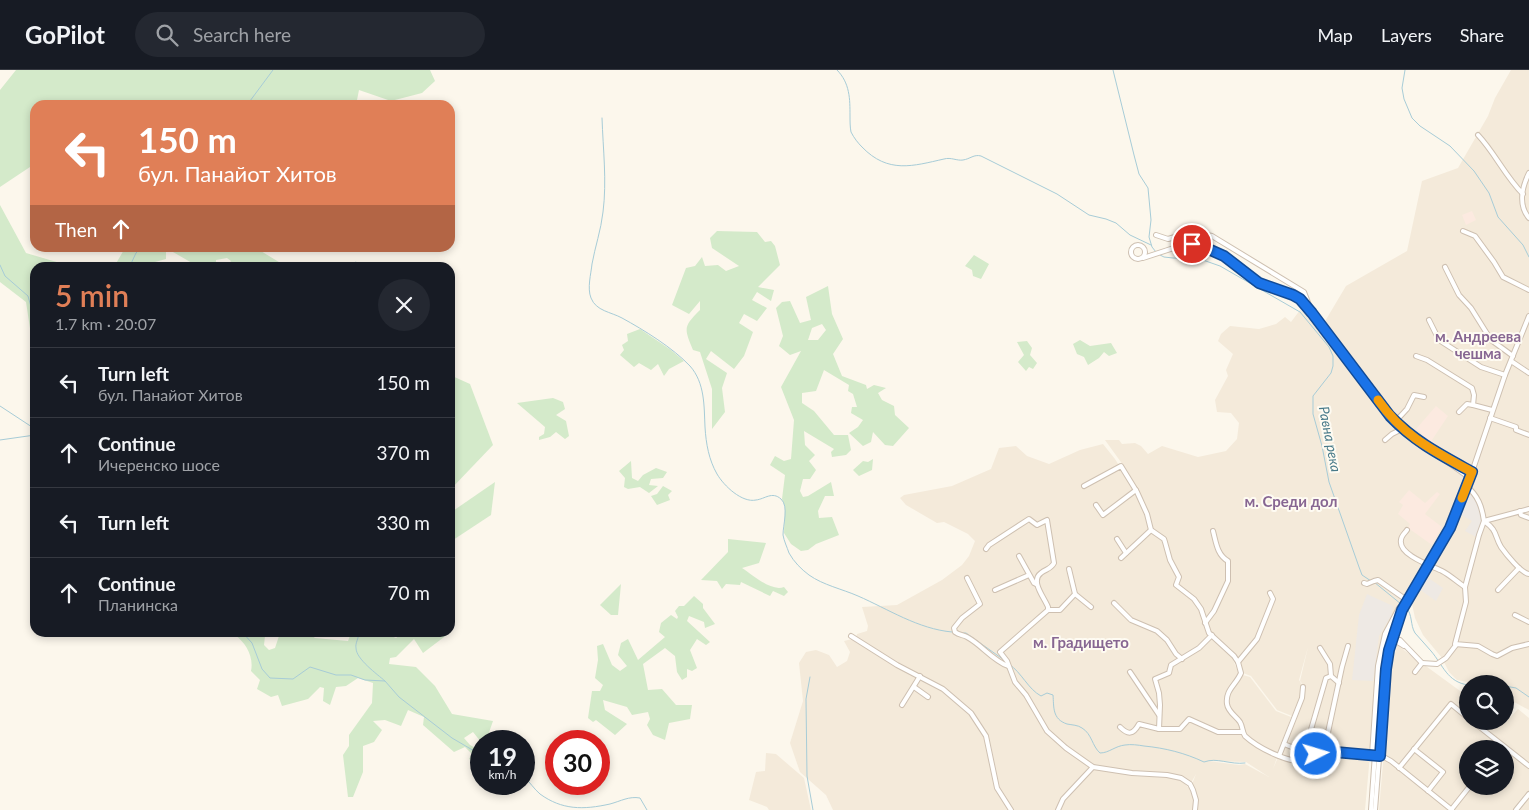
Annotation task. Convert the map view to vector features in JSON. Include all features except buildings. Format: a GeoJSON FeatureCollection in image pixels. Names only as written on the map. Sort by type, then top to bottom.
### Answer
{"type":"FeatureCollection","features":[{"type":"Feature","properties":{"kind":"street"},"geometry":{"type":"LineString","coordinates":[[1478,135],[1523,194]]}},
{"type":"Feature","properties":{"kind":"street"},"geometry":{"type":"LineString","coordinates":[[1529,173],[1523,194],[1523,210],[1529,218]]}},
{"type":"Feature","properties":{"kind":"street"},"geometry":{"type":"LineString","coordinates":[[1463,231],[1475,236],[1503,277],[1529,290]]}},
{"type":"Feature","properties":{"kind":"street"},"geometry":{"type":"LineString","coordinates":[[1156,235],[1168,239],[1192,232],[1212,236],[1304,292],[1311,306],[1312,313]]}},
{"type":"Feature","properties":{"kind":"street"},"geometry":{"type":"LineString","coordinates":[[1154,254],[1139,245],[1132,249],[1131,254],[1134,258],[1138,259],[1143,258],[1186,244],[1192,244],[1206,248],[1235,264],[1259,283],[1296,296],[1312,313],[1395,422],[1470,478]]}},
{"type":"Feature","properties":{"kind":"street"},"geometry":{"type":"LineString","coordinates":[[1143,258],[1145,250]]}},
{"type":"Feature","properties":{"kind":"street"},"geometry":{"type":"LineString","coordinates":[[1445,267],[1459,295],[1471,308],[1491,340],[1513,356]]}},
{"type":"Feature","properties":{"kind":"street"},"geometry":{"type":"LineString","coordinates":[[1375,810],[1378,666],[1385,634],[1408,601],[1450,528],[1470,478],[1505,374],[1529,316]]}},
{"type":"Feature","properties":{"kind":"street"},"geometry":{"type":"LineString","coordinates":[[1429,320],[1439,340],[1481,367],[1505,374]]}},
{"type":"Feature","properties":{"kind":"street"},"geometry":{"type":"LineString","coordinates":[[1416,356],[1427,360],[1472,388],[1474,396],[1473,405]]}},
{"type":"Feature","properties":{"kind":"street"},"geometry":{"type":"LineString","coordinates":[[1510,361],[1529,373]]}},
{"type":"Feature","properties":{"kind":"street"},"geometry":{"type":"LineString","coordinates":[[1395,422],[1407,409],[1414,395],[1424,397]]}},
{"type":"Feature","properties":{"kind":"street"},"geometry":{"type":"LineString","coordinates":[[1459,412],[1468,404],[1492,410]]}},
{"type":"Feature","properties":{"kind":"street"},"geometry":{"type":"LineString","coordinates":[[1490,418],[1516,427],[1516,430],[1529,435]]}},
{"type":"Feature","properties":{"kind":"street"},"geometry":{"type":"LineString","coordinates":[[1385,440],[1402,429]]}},
{"type":"Feature","properties":{"kind":"street"},"geometry":{"type":"LineString","coordinates":[[1445,459],[1472,472]]}},
{"type":"Feature","properties":{"kind":"street"},"geometry":{"type":"LineString","coordinates":[[1464,468],[1471,466],[1476,461]]}},
{"type":"Feature","properties":{"kind":"street"},"geometry":{"type":"LineString","coordinates":[[1084,486],[1122,466],[1136,490],[1152,530],[1166,542],[1170,560],[1179,577],[1176,585],[1194,599],[1201,609],[1205,623],[1212,635],[1238,662],[1241,674],[1230,688],[1226,698],[1228,709],[1241,723],[1243,732],[1260,747],[1279,756],[1308,761],[1313,759],[1317,751]]}},
{"type":"Feature","properties":{"kind":"street"},"geometry":{"type":"LineString","coordinates":[[1388,636],[1404,646],[1422,663],[1439,663],[1456,645],[1455,642],[1466,602],[1465,587],[1484,521],[1481,506],[1472,491],[1466,486]]}},
{"type":"Feature","properties":{"kind":"street"},"geometry":{"type":"LineString","coordinates":[[1096,505],[1104,515],[1136,490]]}},
{"type":"Feature","properties":{"kind":"street"},"geometry":{"type":"LineString","coordinates":[[1484,521],[1529,509]]}},
{"type":"Feature","properties":{"kind":"street"},"geometry":{"type":"LineString","coordinates":[[1520,511],[1521,515],[1529,518]]}},
{"type":"Feature","properties":{"kind":"street"},"geometry":{"type":"LineString","coordinates":[[986,549],[989,545],[1029,519],[1037,525],[1047,520],[1054,563],[1052,567],[1036,578],[1036,584]]}},
{"type":"Feature","properties":{"kind":"street"},"geometry":{"type":"LineString","coordinates":[[1484,521],[1495,531],[1500,546],[1519,568],[1529,574]]}},
{"type":"Feature","properties":{"kind":"street"},"geometry":{"type":"LineString","coordinates":[[1121,558],[1152,530]]}},
{"type":"Feature","properties":{"kind":"street"},"geometry":{"type":"LineString","coordinates":[[1407,530],[1401,539],[1403,547],[1410,556],[1443,571],[1465,587]]}},
{"type":"Feature","properties":{"kind":"street"},"geometry":{"type":"LineString","coordinates":[[1205,623],[1214,611],[1228,581],[1228,560],[1223,558],[1212,531]]}},
{"type":"Feature","properties":{"kind":"street"},"geometry":{"type":"LineString","coordinates":[[1117,539],[1126,553]]}},
{"type":"Feature","properties":{"kind":"street"},"geometry":{"type":"LineString","coordinates":[[1020,556],[1048,610]]}},
{"type":"Feature","properties":{"kind":"street"},"geometry":{"type":"LineString","coordinates":[[1498,590],[1519,568]]}},
{"type":"Feature","properties":{"kind":"street"},"geometry":{"type":"LineString","coordinates":[[1069,569],[1075,594],[1091,607]]}},
{"type":"Feature","properties":{"kind":"street"},"geometry":{"type":"LineString","coordinates":[[995,590],[1029,575]]}},
{"type":"Feature","properties":{"kind":"street"},"geometry":{"type":"LineString","coordinates":[[967,578],[980,604],[956,623],[954,628],[957,633],[967,637],[1000,663],[1008,664]]}},
{"type":"Feature","properties":{"kind":"street"},"geometry":{"type":"LineString","coordinates":[[1364,584],[1378,580],[1408,601]]}},
{"type":"Feature","properties":{"kind":"street"},"geometry":{"type":"LineString","coordinates":[[1238,662],[1257,639],[1273,599],[1270,593]]}},
{"type":"Feature","properties":{"kind":"street"},"geometry":{"type":"LineString","coordinates":[[1075,594],[1060,610],[1048,610],[1000,652],[1008,664],[1015,682],[1026,695],[1047,731],[1066,748],[1093,767],[1181,778],[1190,784],[1193,790],[1196,800],[1195,810]]}},
{"type":"Feature","properties":{"kind":"street"},"geometry":{"type":"LineString","coordinates":[[1114,602],[1131,620],[1157,631],[1182,659]]}},
{"type":"Feature","properties":{"kind":"street"},"geometry":{"type":"LineString","coordinates":[[1376,755],[1381,669],[1388,636],[1401,609]]}},
{"type":"Feature","properties":{"kind":"street"},"geometry":{"type":"LineString","coordinates":[[1370,810],[1386,669],[1401,609]]}},
{"type":"Feature","properties":{"kind":"street"},"geometry":{"type":"LineString","coordinates":[[1515,615],[1529,622]]}},
{"type":"Feature","properties":{"kind":"street"},"geometry":{"type":"LineString","coordinates":[[1159,729],[1159,693],[1155,679],[1168,673],[1171,665],[1200,648],[1212,635]]}},
{"type":"Feature","properties":{"kind":"street"},"geometry":{"type":"LineString","coordinates":[[851,636],[897,665],[943,689],[972,713],[989,747],[997,788],[1011,810]]}},
{"type":"Feature","properties":{"kind":"street"},"geometry":{"type":"LineString","coordinates":[[1456,645],[1478,646],[1497,656],[1512,648],[1529,644]]}},
{"type":"Feature","properties":{"kind":"street"},"geometry":{"type":"LineString","coordinates":[[1324,751],[1348,646]]}},
{"type":"Feature","properties":{"kind":"street"},"geometry":{"type":"LineString","coordinates":[[1320,648],[1330,664],[1331,676],[1339,683]]}},
{"type":"Feature","properties":{"kind":"street"},"geometry":{"type":"LineString","coordinates":[[1415,672],[1422,663]]}},
{"type":"Feature","properties":{"kind":"street"},"geometry":{"type":"LineString","coordinates":[[1130,672],[1159,714]]}},
{"type":"Feature","properties":{"kind":"street"},"geometry":{"type":"LineString","coordinates":[[902,704],[920,676]]}},
{"type":"Feature","properties":{"kind":"street"},"geometry":{"type":"LineString","coordinates":[[1305,750],[1326,678],[1331,676]]}},
{"type":"Feature","properties":{"kind":"street"},"geometry":{"type":"LineString","coordinates":[[914,687],[928,696]]}},
{"type":"Feature","properties":{"kind":"street"},"geometry":{"type":"LineString","coordinates":[[1279,756],[1302,698],[1303,687]]}},
{"type":"Feature","properties":{"kind":"street"},"geometry":{"type":"LineString","coordinates":[[1399,768],[1451,704],[1459,711]]}},
{"type":"Feature","properties":{"kind":"street"},"geometry":{"type":"LineString","coordinates":[[1120,727],[1130,734],[1134,732],[1139,724],[1159,729],[1180,729],[1189,719],[1218,732],[1243,732]]}},
{"type":"Feature","properties":{"kind":"street"},"geometry":{"type":"LineString","coordinates":[[1482,730],[1494,740]]}},
{"type":"Feature","properties":{"kind":"street"},"geometry":{"type":"LineString","coordinates":[[1284,744],[1305,750],[1376,755],[1399,768],[1451,810],[1463,795]]}},
{"type":"Feature","properties":{"kind":"street"},"geometry":{"type":"LineString","coordinates":[[1414,749],[1442,772],[1428,790]]}},
{"type":"Feature","properties":{"kind":"street"},"geometry":{"type":"LineString","coordinates":[[1514,756],[1529,766]]}},
{"type":"Feature","properties":{"kind":"street"},"geometry":{"type":"LineString","coordinates":[[1058,810],[1063,798],[1093,767]]}},
{"type":"Feature","properties":{"kind":"street"},"geometry":{"type":"LineString","coordinates":[[1516,810],[1529,794]]}},
{"type":"Feature","properties":{"kind":"shaded area"},"geometry":{"type":"Polygon","coordinates":[[[1511,70],[1529,70],[1529,710],[1514,702],[1514,675],[1459,675],[1459,680],[1457,680],[1449,672],[1442,658],[1423,635],[1415,618],[1412,604],[1404,598],[1389,622],[1371,744],[1365,810],[1059,810],[1069,794],[1094,770],[1106,770],[1133,776],[1175,778],[1184,783],[1198,797],[1192,784],[1196,774],[1191,783],[1176,774],[1133,772],[1094,766],[1062,798],[1056,810],[1013,810],[999,787],[987,735],[972,712],[943,688],[897,664],[856,638],[857,634],[867,631],[868,626],[862,607],[897,605],[942,580],[962,565],[969,556],[975,541],[968,534],[944,522],[937,523],[906,505],[900,498],[904,495],[952,486],[991,469],[999,448],[1016,446],[1027,456],[1049,464],[1080,450],[1103,444],[1115,459],[1136,493],[1148,526],[1164,543],[1169,561],[1178,576],[1174,585],[1193,600],[1208,634],[1230,653],[1239,674],[1250,677],[1276,711],[1291,717],[1273,769],[1304,696],[1304,686],[1300,681],[1308,647],[1299,680],[1303,686],[1302,694],[1292,716],[1277,710],[1251,676],[1243,673],[1238,658],[1232,650],[1211,632],[1201,607],[1195,598],[1181,588],[1179,583],[1181,576],[1172,560],[1165,537],[1153,529],[1139,493],[1123,465],[1105,440],[1119,440],[1122,444],[1135,443],[1141,446],[1148,454],[1162,446],[1198,457],[1226,451],[1237,439],[1239,423],[1231,413],[1217,412],[1215,400],[1228,376],[1226,370],[1233,354],[1218,341],[1221,334],[1230,326],[1259,329],[1276,324],[1285,317],[1291,322],[1300,310],[1321,328],[1346,286],[1407,251],[1422,181],[1458,168],[1488,116],[1495,98],[1511,70]],[[1208,761],[1245,764],[1269,777],[1246,762],[1208,761]]]}},
{"type":"Feature","properties":{"kind":"shaded area"},"geometry":{"type":"Polygon","coordinates":[[[1472,211],[1476,220],[1466,225],[1462,215],[1472,211]]]}},
{"type":"Feature","properties":{"kind":"shaded area"},"geometry":{"type":"Polygon","coordinates":[[[1436,406],[1448,416],[1432,440],[1436,444],[1433,448],[1419,439],[1422,434],[1416,429],[1436,406]]]}},
{"type":"Feature","properties":{"kind":"shaded area"},"geometry":{"type":"Polygon","coordinates":[[[1409,490],[1425,503],[1437,492],[1440,494],[1425,514],[1442,527],[1432,545],[1408,528],[1410,524],[1398,514],[1403,505],[1399,502],[1409,490]]]}},
{"type":"Feature","properties":{"kind":"shaded area"},"geometry":{"type":"Polygon","coordinates":[[[1470,491],[1477,501],[1483,521],[1476,537],[1465,531],[1472,521],[1460,514],[1470,491]]]}},
{"type":"Feature","properties":{"kind":"shaded area"},"geometry":{"type":"Polygon","coordinates":[[[1427,577],[1443,588],[1436,601],[1419,589],[1427,577]]]}},
{"type":"Feature","properties":{"kind":"shaded area"},"geometry":{"type":"Polygon","coordinates":[[[1367,594],[1393,606],[1391,616],[1379,636],[1373,681],[1352,680],[1359,615],[1367,594]]]}},
{"type":"Feature","properties":{"kind":"shaded area"},"geometry":{"type":"Polygon","coordinates":[[[852,639],[941,690],[970,713],[984,736],[994,783],[1010,810],[833,810],[826,795],[800,772],[790,743],[803,701],[799,663],[806,652],[816,650],[829,655],[837,667],[847,661],[850,652],[844,641],[852,639]]]}},
{"type":"Feature","properties":{"kind":"shaded area"},"geometry":{"type":"Polygon","coordinates":[[[1397,645],[1459,690],[1459,730],[1514,730],[1514,713],[1518,709],[1529,718],[1529,810],[1379,810],[1391,669],[1397,645]]]}},
{"type":"Feature","properties":{"kind":"shaded area"},"geometry":{"type":"Polygon","coordinates":[[[766,753],[776,754],[804,778],[811,810],[769,810],[767,807],[749,800],[756,772],[765,771],[766,753]]]}},
{"type":"Feature","properties":{"kind":"green space"},"geometry":{"type":"Polygon","coordinates":[[[16,70],[430,70],[435,81],[422,93],[395,100],[388,100],[359,90],[357,100],[30,100],[30,167],[0,187],[0,90],[16,70]]]}},
{"type":"Feature","properties":{"kind":"green space"},"geometry":{"type":"Polygon","coordinates":[[[0,205],[26,253],[57,262],[30,262],[30,328],[26,302],[0,282],[0,205]]]}},
{"type":"Feature","properties":{"kind":"green space"},"geometry":{"type":"Polygon","coordinates":[[[717,231],[757,232],[765,242],[771,241],[775,246],[780,265],[758,287],[774,290],[771,301],[757,292],[752,300],[767,308],[757,321],[744,314],[739,323],[753,332],[744,356],[734,369],[711,351],[706,359],[727,373],[722,388],[725,412],[712,429],[712,389],[700,352],[693,350],[687,332],[690,320],[700,310],[700,301],[689,314],[672,305],[686,268],[695,266],[702,257],[705,266],[718,265],[726,271],[739,266],[712,248],[710,238],[717,231]]]}},
{"type":"Feature","properties":{"kind":"green space"},"geometry":{"type":"Polygon","coordinates":[[[123,252],[166,252],[166,259],[155,262],[117,262],[123,252]]]}},
{"type":"Feature","properties":{"kind":"green space"},"geometry":{"type":"Polygon","coordinates":[[[173,252],[263,252],[279,262],[230,262],[227,258],[216,260],[216,262],[190,262],[173,252]]]}},
{"type":"Feature","properties":{"kind":"green space"},"geometry":{"type":"Polygon","coordinates":[[[974,255],[989,264],[981,279],[973,276],[972,270],[965,266],[974,255]]]}},
{"type":"Feature","properties":{"kind":"green space"},"geometry":{"type":"Polygon","coordinates":[[[828,286],[832,314],[843,339],[833,354],[842,376],[866,385],[867,389],[874,385],[886,388],[878,393],[882,400],[894,406],[895,415],[909,428],[893,446],[885,445],[873,432],[871,442],[863,446],[849,433],[858,427],[863,420],[851,413],[852,407],[857,407],[853,394],[848,391],[849,385],[824,370],[816,391],[802,393],[802,403],[814,411],[834,435],[848,435],[851,450],[846,455],[832,457],[831,452],[834,449],[804,431],[805,445],[815,455],[809,461],[816,470],[810,479],[803,479],[800,491],[803,497],[808,496],[831,482],[834,496],[825,496],[818,511],[819,518],[832,517],[839,535],[816,544],[808,550],[801,551],[791,544],[784,533],[785,507],[782,499],[785,475],[770,465],[775,456],[784,461],[791,459],[794,420],[781,387],[801,351],[790,355],[779,346],[783,336],[776,308],[782,302],[790,301],[800,323],[811,320],[806,297],[828,286]],[[822,324],[812,328],[808,340],[818,340],[826,330],[822,324]]]}},
{"type":"Feature","properties":{"kind":"green space"},"geometry":{"type":"Polygon","coordinates":[[[640,329],[684,361],[669,369],[664,376],[658,364],[651,370],[639,363],[634,367],[620,355],[624,350],[622,345],[628,341],[627,334],[640,329]]]}},
{"type":"Feature","properties":{"kind":"green space"},"geometry":{"type":"Polygon","coordinates":[[[1080,340],[1090,346],[1111,343],[1117,353],[1109,356],[1104,352],[1099,358],[1088,365],[1084,357],[1077,354],[1073,344],[1080,340]]]}},
{"type":"Feature","properties":{"kind":"green space"},"geometry":{"type":"Polygon","coordinates":[[[1027,341],[1032,348],[1030,355],[1037,363],[1033,369],[1029,367],[1026,371],[1018,362],[1024,355],[1017,342],[1027,341]]]}},
{"type":"Feature","properties":{"kind":"green space"},"geometry":{"type":"Polygon","coordinates":[[[455,377],[470,384],[493,445],[455,485],[455,377]]]}},
{"type":"Feature","properties":{"kind":"green space"},"geometry":{"type":"Polygon","coordinates":[[[553,398],[563,402],[565,409],[556,415],[566,421],[569,436],[565,439],[556,432],[550,437],[539,440],[539,437],[544,434],[545,427],[517,403],[553,398]]]}},
{"type":"Feature","properties":{"kind":"green space"},"geometry":{"type":"Polygon","coordinates":[[[873,459],[872,470],[859,476],[853,470],[863,461],[868,462],[873,459]]]}},
{"type":"Feature","properties":{"kind":"green space"},"geometry":{"type":"Polygon","coordinates":[[[631,461],[632,478],[638,481],[643,475],[656,468],[667,472],[663,478],[651,479],[649,485],[658,486],[649,493],[640,487],[628,489],[624,487],[625,478],[619,471],[631,461]]]}},
{"type":"Feature","properties":{"kind":"green space"},"geometry":{"type":"Polygon","coordinates":[[[495,482],[491,515],[455,539],[455,510],[495,482]]]}},
{"type":"Feature","properties":{"kind":"green space"},"geometry":{"type":"Polygon","coordinates":[[[663,486],[672,491],[668,495],[670,500],[657,505],[651,496],[657,494],[663,486]]]}},
{"type":"Feature","properties":{"kind":"green space"},"geometry":{"type":"Polygon","coordinates":[[[728,539],[766,543],[759,563],[742,568],[768,585],[779,588],[784,587],[788,592],[784,596],[773,591],[770,596],[741,582],[740,585],[726,584],[722,589],[717,581],[701,580],[728,552],[728,539]]]}},
{"type":"Feature","properties":{"kind":"green space"},"geometry":{"type":"Polygon","coordinates":[[[621,584],[618,615],[611,615],[600,605],[621,584]]]}},
{"type":"Feature","properties":{"kind":"green space"},"geometry":{"type":"Polygon","coordinates":[[[694,596],[703,604],[703,608],[715,624],[705,628],[704,622],[689,616],[687,621],[710,642],[706,645],[697,639],[690,650],[697,668],[692,671],[687,669],[687,677],[682,680],[677,672],[675,656],[665,648],[643,664],[648,690],[662,689],[676,705],[692,705],[690,719],[669,723],[665,740],[653,735],[647,725],[650,719],[648,712],[632,715],[627,707],[603,700],[605,710],[627,724],[615,735],[596,720],[593,722],[588,718],[592,691],[600,691],[603,685],[595,678],[598,660],[597,646],[603,644],[612,665],[620,671],[627,666],[618,655],[621,643],[628,639],[638,660],[665,637],[659,632],[661,623],[671,615],[677,619],[675,611],[679,606],[684,606],[694,596]]]}},
{"type":"Feature","properties":{"kind":"green space"},"geometry":{"type":"Polygon","coordinates":[[[237,637],[265,637],[264,645],[269,650],[275,648],[279,637],[314,637],[348,641],[350,637],[444,637],[423,653],[414,639],[396,657],[390,658],[389,664],[416,667],[435,686],[452,714],[493,721],[490,730],[470,730],[470,734],[464,738],[470,745],[470,752],[465,747],[454,752],[423,725],[424,717],[408,710],[401,726],[385,720],[373,721],[382,730],[374,742],[363,746],[363,772],[353,797],[348,797],[343,755],[349,746],[349,735],[372,703],[373,683],[358,678],[346,686],[336,687],[330,705],[323,701],[324,688],[320,687],[308,699],[282,706],[278,695],[271,697],[257,689],[260,680],[251,671],[252,666],[248,651],[237,637]]]}},
{"type":"Feature","properties":{"kind":"waterway"},"geometry":{"type":"LineString","coordinates":[[251,100],[273,70]]}},
{"type":"Feature","properties":{"kind":"waterway"},"geometry":{"type":"LineString","coordinates":[[837,70],[847,86],[850,103],[851,132],[862,147],[872,156],[891,165],[901,166],[947,159],[963,160],[981,156],[1057,194],[1089,215],[1116,223],[1130,235],[1151,245]]}},
{"type":"Feature","properties":{"kind":"waterway","name":"Равна река"},"geometry":{"type":"LineString","coordinates":[[1113,70],[1139,174],[1148,188],[1151,220],[1149,237],[1152,247],[1156,252]]}},
{"type":"Feature","properties":{"kind":"waterway"},"geometry":{"type":"LineString","coordinates":[[1405,70],[1402,88],[1404,99],[1412,118],[1420,126],[1450,146],[1474,171],[1489,193],[1498,217],[1523,245],[1529,257]]}},
{"type":"Feature","properties":{"kind":"waterway"},"geometry":{"type":"LineString","coordinates":[[602,118],[605,177],[604,200],[589,290],[593,302],[596,306],[640,328],[690,366],[701,387],[707,446],[717,474],[734,493],[745,499],[756,500],[772,496],[781,499],[785,506],[784,540],[789,553],[803,570],[820,582],[858,596],[915,623],[952,632]]}},
{"type":"Feature","properties":{"kind":"waterway"},"geometry":{"type":"LineString","coordinates":[[132,262],[137,252]]}},
{"type":"Feature","properties":{"kind":"waterway","name":"Равна река"},"geometry":{"type":"LineString","coordinates":[[1160,255],[1173,258],[1200,259],[1220,266],[1300,312],[1329,347],[1333,356],[1333,366],[1331,373],[1313,396],[1313,414],[1329,482],[1362,575],[1371,581]]}},
{"type":"Feature","properties":{"kind":"waterway"},"geometry":{"type":"LineString","coordinates":[[0,265],[5,276],[28,296],[30,303]]}},
{"type":"Feature","properties":{"kind":"waterway"},"geometry":{"type":"LineString","coordinates":[[0,406],[30,426]]}},
{"type":"Feature","properties":{"kind":"waterway"},"geometry":{"type":"LineString","coordinates":[[0,440],[30,436]]}},
{"type":"Feature","properties":{"kind":"waterway","name":"Равна река"},"geometry":{"type":"LineString","coordinates":[[1374,582],[1401,604]]}},
{"type":"Feature","properties":{"kind":"waterway","name":"Равна река"},"geometry":{"type":"LineString","coordinates":[[1406,607],[1410,613],[1415,633],[1450,677],[1459,682]]}},
{"type":"Feature","properties":{"kind":"waterway"},"geometry":{"type":"LineString","coordinates":[[959,633],[966,633],[1004,660]]}},
{"type":"Feature","properties":{"kind":"waterway"},"geometry":{"type":"LineString","coordinates":[[247,637],[252,643],[262,669],[270,678],[293,679],[310,667],[336,675],[351,675],[365,680],[385,681],[399,697],[452,738],[470,749]]}},
{"type":"Feature","properties":{"kind":"waterway"},"geometry":{"type":"LineString","coordinates":[[358,637],[356,646],[359,657],[385,681]]}},
{"type":"Feature","properties":{"kind":"waterway"},"geometry":{"type":"LineString","coordinates":[[1009,664],[1036,693],[1041,696],[1047,693],[1053,695],[1056,716],[1062,722],[1079,726],[1085,731],[1100,753],[1121,746],[1134,745],[1175,751],[1204,762],[1214,760],[1245,763]]}},
{"type":"Feature","properties":{"kind":"waterway"},"geometry":{"type":"LineString","coordinates":[[810,677],[806,699],[807,776],[813,810]]}},
{"type":"Feature","properties":{"kind":"waterway","name":"Равна река"},"geometry":{"type":"LineString","coordinates":[[1514,688],[1529,697]]}},
{"type":"Feature","properties":{"kind":"waterway"},"geometry":{"type":"LineString","coordinates":[[535,789],[548,799],[565,806],[582,808],[610,804],[629,798],[640,798],[647,810]]}},
{"type":"Feature","properties":{"kind":"slow traffic"},"geometry":{"type":"LineString","coordinates":[[1378,400],[1402,429],[1445,459],[1472,472],[1462,498]]}},
{"type":"Feature","properties":{"kind":"district","name":"м. Андреева чешма"},"geometry":{"type":"Point","coordinates":[1478,346]}},
{"type":"Feature","properties":{"kind":"district","name":"м. Среди дол"},"geometry":{"type":"Point","coordinates":[1291,502]}},
{"type":"Feature","properties":{"kind":"district","name":"м. Градището"},"geometry":{"type":"Point","coordinates":[1081,643]}},
{"type":"Feature","properties":{"kind":"route"},"geometry":{"type":"LineString","coordinates":[[1192,244],[1224,256],[1264,286],[1296,296],[1312,313],[1361,376],[1380,404],[1402,429],[1445,459],[1472,472],[1450,528],[1402,610],[1389,650],[1380,756],[1324,751],[1317,751],[1316,754]]}}]}
